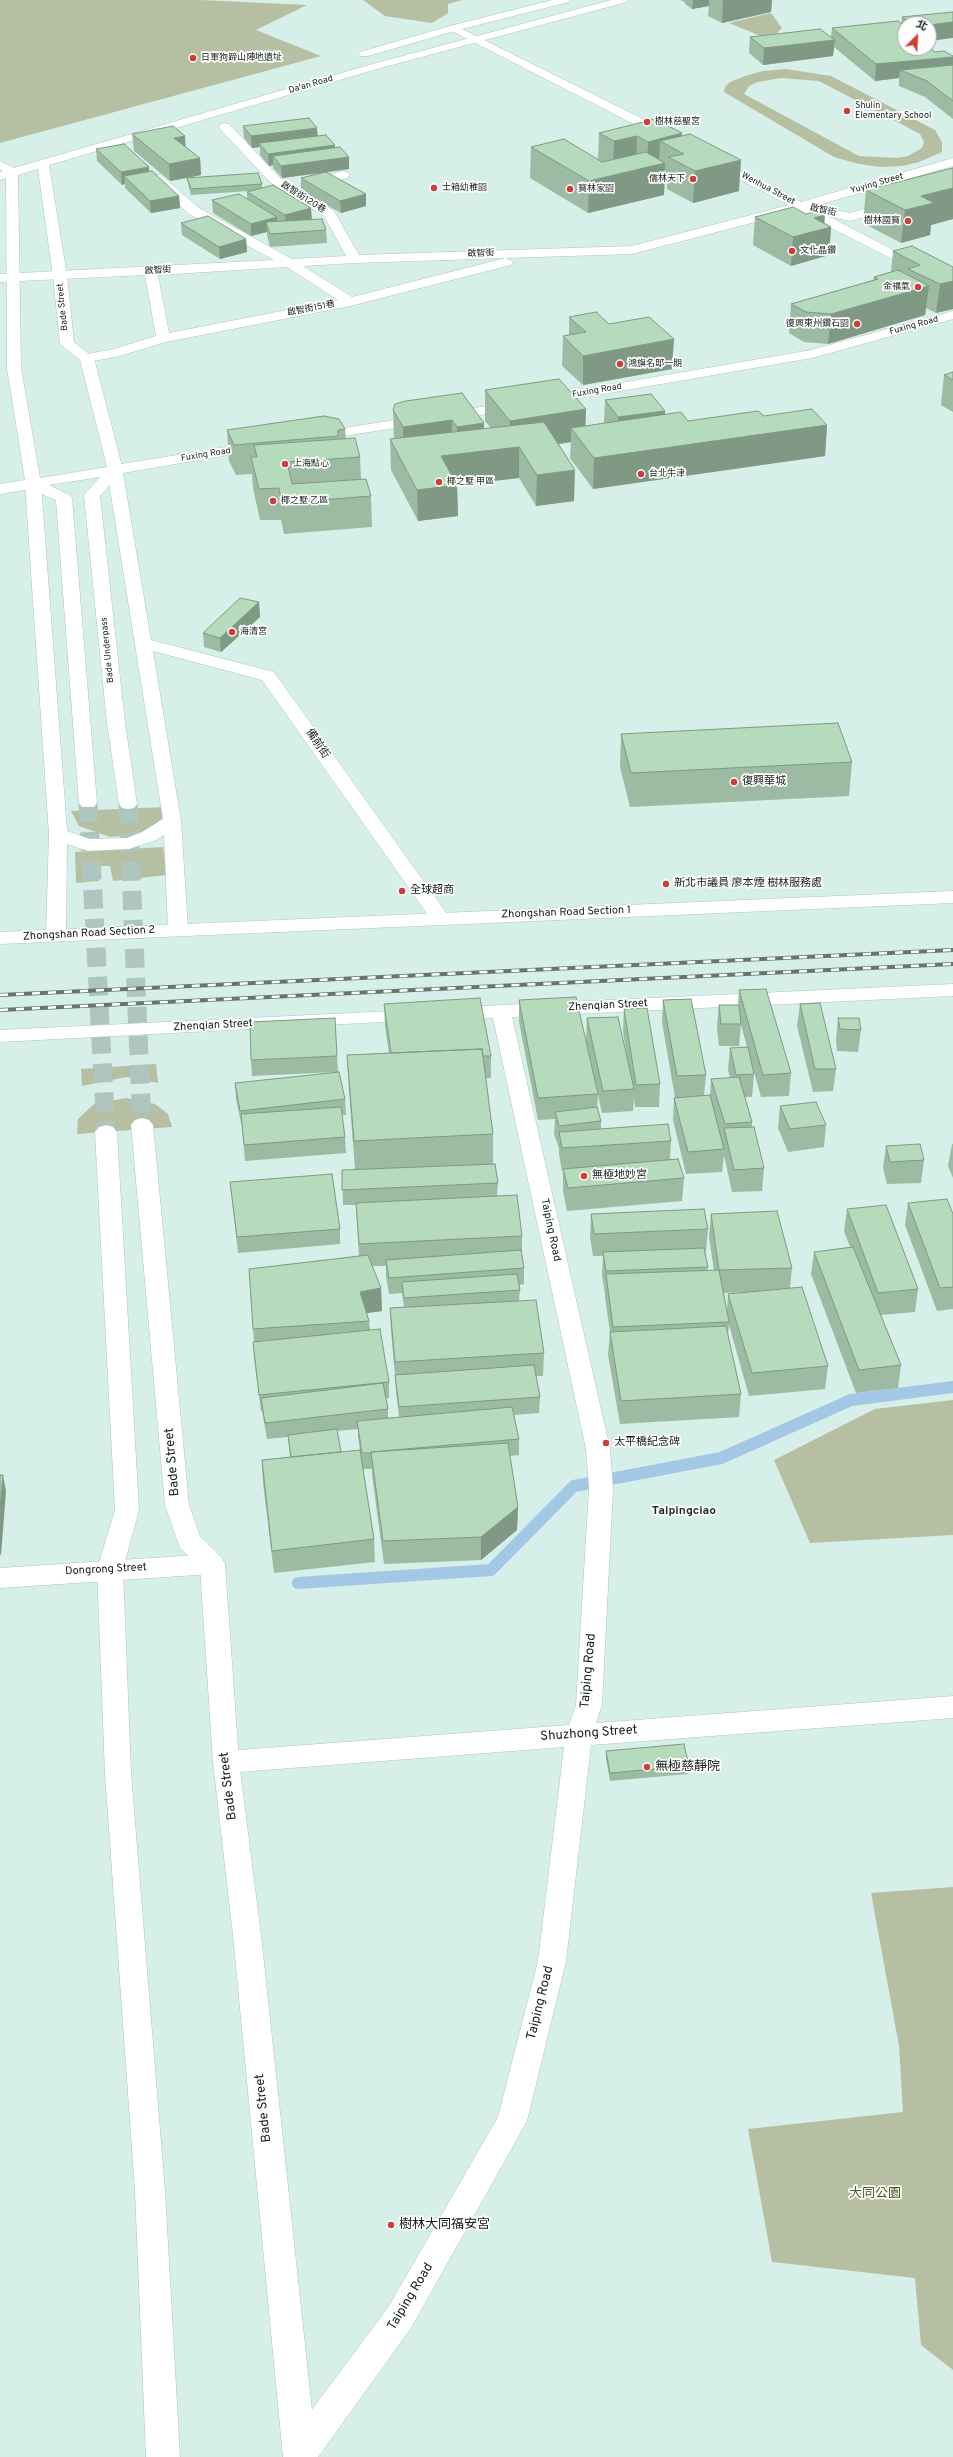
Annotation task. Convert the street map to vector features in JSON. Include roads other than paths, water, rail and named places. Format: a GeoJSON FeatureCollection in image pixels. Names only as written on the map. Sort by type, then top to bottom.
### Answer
{"type":"FeatureCollection","features":[{"type":"Feature","properties":{"kind":"street"},"geometry":{"type":"LineString","coordinates":[[353,57],[454,28],[566,0]]}},
{"type":"Feature","properties":{"kind":"street","name":"Da'an Road"},"geometry":{"type":"LineString","coordinates":[[6,174],[373,67],[623,0]]}},
{"type":"Feature","properties":{"kind":"street"},"geometry":{"type":"LineString","coordinates":[[454,28],[478,38],[680,143]]}},
{"type":"Feature","properties":{"kind":"street","name":"啟智街120巷"},"geometry":{"type":"LineString","coordinates":[[225,128],[251,153],[275,180],[329,214],[355,259]]}},
{"type":"Feature","properties":{"kind":"street"},"geometry":{"type":"LineString","coordinates":[[251,153],[265,150]]}},
{"type":"Feature","properties":{"kind":"street"},"geometry":{"type":"LineString","coordinates":[[29,153],[43,164]]}},
{"type":"Feature","properties":{"kind":"street","name":"Wenhua Street"},"geometry":{"type":"LineString","coordinates":[[701,154],[953,286]]}},
{"type":"Feature","properties":{"kind":"street"},"geometry":{"type":"LineString","coordinates":[[14,157],[0,162],[6,174],[7,277],[14,368],[32,484],[58,834],[56,936]]}},
{"type":"Feature","properties":{"kind":"street","name":"Yuying Street"},"geometry":{"type":"LineString","coordinates":[[801,206],[953,162]]}},
{"type":"Feature","properties":{"kind":"street","name":"Bade Street"},"geometry":{"type":"LineString","coordinates":[[43,164],[60,276],[67,344],[87,358]]}},
{"type":"Feature","properties":{"kind":"street"},"geometry":{"type":"LineString","coordinates":[[147,170],[194,210],[288,262],[350,302]]}},
{"type":"Feature","properties":{"kind":"street"},"geometry":{"type":"LineString","coordinates":[[275,192],[343,175]]}},
{"type":"Feature","properties":{"kind":"street","name":"啟智街"},"geometry":{"type":"LineString","coordinates":[[7,277],[151,272],[288,262],[355,259],[632,250],[801,206],[850,217],[909,200]]}},
{"type":"Feature","properties":{"kind":"street"},"geometry":{"type":"LineString","coordinates":[[181,213],[209,207]]}},
{"type":"Feature","properties":{"kind":"street","name":"啟智街151巷"},"geometry":{"type":"LineString","coordinates":[[87,358],[116,353],[163,338],[350,302],[504,263],[534,252]]}},
{"type":"Feature","properties":{"kind":"street"},"geometry":{"type":"LineString","coordinates":[[151,272],[163,338]]}},
{"type":"Feature","properties":{"kind":"street","name":"Fuxing Road"},"geometry":{"type":"LineString","coordinates":[[304,438],[487,410],[812,354],[953,315]]}},
{"type":"Feature","properties":{"kind":"street"},"geometry":{"type":"LineString","coordinates":[[87,358],[115,470],[172,820],[178,929]]}},
{"type":"Feature","properties":{"kind":"street","name":"Fuxing Road"},"geometry":{"type":"LineString","coordinates":[[0,489],[273,444]]}},
{"type":"Feature","properties":{"kind":"street","name":"Bade Underpass"},"geometry":{"type":"LineString","coordinates":[[115,470],[92,495],[116,723],[128,804]]}},
{"type":"Feature","properties":{"kind":"street"},"geometry":{"type":"LineString","coordinates":[[32,484],[64,498],[88,803]]}},
{"type":"Feature","properties":{"kind":"street","name":"備前街"},"geometry":{"type":"LineString","coordinates":[[143,643],[268,676],[440,918]]}},
{"type":"Feature","properties":{"kind":"street"},"geometry":{"type":"LineString","coordinates":[[58,834],[88,845],[128,844],[149,836],[172,820]]}},
{"type":"Feature","properties":{"kind":"street","name":"Zhongshan Road Section 1"},"geometry":{"type":"LineString","coordinates":[[178,929],[953,897]]}},
{"type":"Feature","properties":{"kind":"street","name":"Zhongshan Road Section 2"},"geometry":{"type":"LineString","coordinates":[[0,938],[178,929]]}},
{"type":"Feature","properties":{"kind":"street","name":"Zhenqian Street"},"geometry":{"type":"LineString","coordinates":[[0,1036],[953,990]]}},
{"type":"Feature","properties":{"kind":"street","name":"Taiping Road"},"geometry":{"type":"LineString","coordinates":[[299,2456],[400,2317],[512,2121],[552,1961],[579,1735],[589,1705],[601,1488],[598,1449],[501,1011]]}},
{"type":"Feature","properties":{"kind":"street","name":"Bade Street"},"geometry":{"type":"LineString","coordinates":[[142,1125],[177,1506],[189,1541],[212,1564],[226,1762],[247,1935],[299,2456]]}},
{"type":"Feature","properties":{"kind":"street"},"geometry":{"type":"LineString","coordinates":[[106,1132],[127,1510],[110,1569],[118,1773],[150,2191],[163,2457]]}},
{"type":"Feature","properties":{"kind":"street","name":"Dongrong Street"},"geometry":{"type":"LineString","coordinates":[[0,1578],[110,1569],[212,1564]]}},
{"type":"Feature","properties":{"kind":"street","name":"Shuzhong Street"},"geometry":{"type":"LineString","coordinates":[[226,1762],[953,1707]]}},
{"type":"Feature","properties":{"kind":"waterway"},"geometry":{"type":"LineString","coordinates":[[298,1583],[491,1570],[574,1486],[721,1458],[851,1400],[953,1387]]}},
{"type":"Feature","properties":{"kind":"tunnel"},"geometry":{"type":"LineString","coordinates":[[88,803],[106,1132]]}},
{"type":"Feature","properties":{"kind":"tunnel"},"geometry":{"type":"LineString","coordinates":[[128,804],[142,1125]]}},
{"type":"Feature","properties":{"kind":"railway"},"geometry":{"type":"LineString","coordinates":[[0,995],[953,950]]}},
{"type":"Feature","properties":{"kind":"railway"},"geometry":{"type":"LineString","coordinates":[[0,1010],[953,964]]}},
{"type":"Feature","properties":{"kind":"place","name":"日軍狗蹄山陣地遺址"},"geometry":{"type":"Point","coordinates":[193,58]}},
{"type":"Feature","properties":{"kind":"place","name":"Shulin Elementary School"},"geometry":{"type":"Point","coordinates":[847,111]}},
{"type":"Feature","properties":{"kind":"place","name":"樹林慈聖宮"},"geometry":{"type":"Point","coordinates":[647,122]}},
{"type":"Feature","properties":{"kind":"place","name":"儒林天下"},"geometry":{"type":"Point","coordinates":[693,179]}},
{"type":"Feature","properties":{"kind":"place","name":"士箱幼稚園"},"geometry":{"type":"Point","coordinates":[434,188]}},
{"type":"Feature","properties":{"kind":"place","name":"寶林家園"},"geometry":{"type":"Point","coordinates":[570,189]}},
{"type":"Feature","properties":{"kind":"place","name":"樹林國寶"},"geometry":{"type":"Point","coordinates":[908,221]}},
{"type":"Feature","properties":{"kind":"place","name":"文化晶鑽"},"geometry":{"type":"Point","coordinates":[792,251]}},
{"type":"Feature","properties":{"kind":"place","name":"金福氣"},"geometry":{"type":"Point","coordinates":[918,287]}},
{"type":"Feature","properties":{"kind":"place","name":"復興東州鑽石園"},"geometry":{"type":"Point","coordinates":[857,324]}},
{"type":"Feature","properties":{"kind":"place","name":"鴻旗名邸一期"},"geometry":{"type":"Point","coordinates":[620,364]}},
{"type":"Feature","properties":{"kind":"place","name":"上海點心"},"geometry":{"type":"Point","coordinates":[285,464]}},
{"type":"Feature","properties":{"kind":"place","name":"台北牛津"},"geometry":{"type":"Point","coordinates":[641,474]}},
{"type":"Feature","properties":{"kind":"place","name":"椰之墅 甲區"},"geometry":{"type":"Point","coordinates":[439,482]}},
{"type":"Feature","properties":{"kind":"place","name":"椰之墅 乙區"},"geometry":{"type":"Point","coordinates":[273,501]}},
{"type":"Feature","properties":{"kind":"place","name":"海清宮"},"geometry":{"type":"Point","coordinates":[232,632]}},
{"type":"Feature","properties":{"kind":"place","name":"復興華城"},"geometry":{"type":"Point","coordinates":[734,782]}},
{"type":"Feature","properties":{"kind":"place","name":"新北市議員 廖本煙 樹林服務處"},"geometry":{"type":"Point","coordinates":[666,884]}},
{"type":"Feature","properties":{"kind":"place","name":"全球超商"},"geometry":{"type":"Point","coordinates":[402,891]}},
{"type":"Feature","properties":{"kind":"place","name":"無極地妙宮"},"geometry":{"type":"Point","coordinates":[584,1176]}},
{"type":"Feature","properties":{"kind":"place","name":"太平橋紀念碑"},"geometry":{"type":"Point","coordinates":[606,1443]}},
{"type":"Feature","properties":{"kind":"place","name":"無極慈靜院"},"geometry":{"type":"Point","coordinates":[647,1767]}},
{"type":"Feature","properties":{"kind":"place","name":"樹林大同福安宮"},"geometry":{"type":"Point","coordinates":[391,2225]}},
{"type":"Feature","properties":{"kind":"district","name":"Taipingciao"},"geometry":{"type":"Point","coordinates":[684,1512]}},
{"type":"Feature","properties":{"kind":"park label","name":"大同公園"},"geometry":{"type":"Point","coordinates":[875,2194]}}]}
